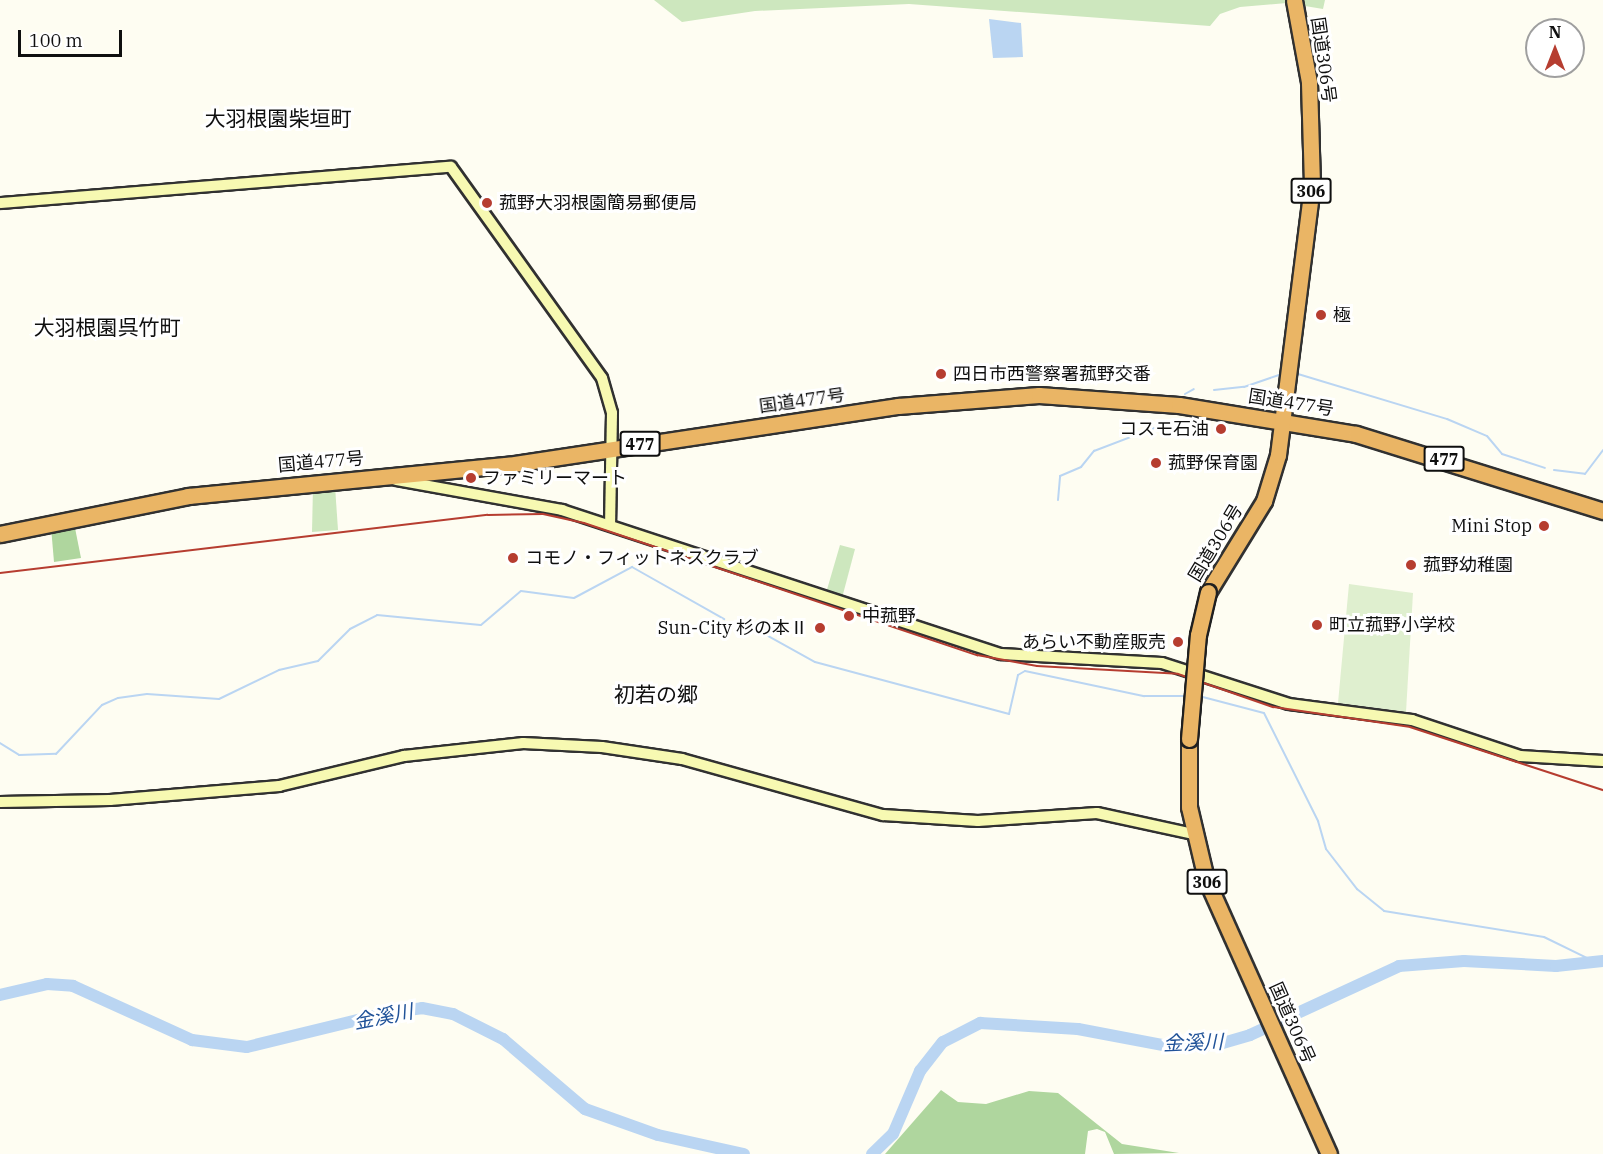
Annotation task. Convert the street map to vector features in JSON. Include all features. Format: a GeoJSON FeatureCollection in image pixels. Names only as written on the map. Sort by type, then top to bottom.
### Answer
{"type":"FeatureCollection","features":[{"type":"Feature","properties":{"kind":"highway","name":"国道306号"},"geometry":{"type":"LineString","coordinates":[[1296,6],[1309,82],[1312,184],[1282,422],[1264,501],[1208,592],[1198,635],[1189,739],[1193,834],[1206,879],[1329,1154]]}},
{"type":"Feature","properties":{"kind":"highway","name":"国道477号"},"geometry":{"type":"LineString","coordinates":[[0,534],[188,496],[381,476],[612,448],[996,397],[1122,399],[1282,422],[1382,440],[1603,510]]}},
{"type":"Feature","properties":{"kind":"street"},"geometry":{"type":"LineString","coordinates":[[0,203],[451,167],[602,378],[612,413],[610,525]]}},
{"type":"Feature","properties":{"kind":"street"},"geometry":{"type":"LineString","coordinates":[[381,476],[519,500],[610,525],[1000,654],[1162,663],[1288,704],[1412,720],[1520,756],[1603,761]]}},
{"type":"Feature","properties":{"kind":"street"},"geometry":{"type":"LineString","coordinates":[[0,802],[110,800],[268,787],[416,754],[523,743],[612,747],[691,760],[852,810],[883,815],[978,821],[1097,813],[1193,834]]}},
{"type":"Feature","properties":{"kind":"green space"},"geometry":{"type":"Polygon","coordinates":[[[654,0],[1325,0],[1323,9],[1287,3],[1240,7],[1220,14],[1210,26],[909,4],[755,11],[682,22],[654,0]]]}},
{"type":"Feature","properties":{"kind":"green space"},"geometry":{"type":"Polygon","coordinates":[[[335,486],[338,530],[312,532],[313,487],[335,486]]]}},
{"type":"Feature","properties":{"kind":"green space"},"geometry":{"type":"Polygon","coordinates":[[[74,523],[81,558],[54,562],[51,527],[74,523]]]}},
{"type":"Feature","properties":{"kind":"green space"},"geometry":{"type":"Polygon","coordinates":[[[840,545],[855,549],[842,598],[826,593],[840,545]]]}},
{"type":"Feature","properties":{"kind":"green space"},"geometry":{"type":"Polygon","coordinates":[[[1349,584],[1413,593],[1406,712],[1338,703],[1349,584]]]}},
{"type":"Feature","properties":{"kind":"green space"},"geometry":{"type":"Polygon","coordinates":[[[941,1090],[958,1102],[986,1104],[1029,1091],[1058,1093],[1122,1144],[1179,1153],[1114,1154],[1105,1132],[1097,1129],[1088,1131],[1085,1154],[885,1154],[941,1090]]]}},
{"type":"Feature","properties":{"kind":"water"},"geometry":{"type":"Polygon","coordinates":[[[989,19],[1021,23],[1023,57],[993,58],[989,19]]]}},
{"type":"Feature","properties":{"kind":"waterway"},"geometry":{"type":"LineString","coordinates":[[1298,374],[1447,419],[1487,436],[1502,454],[1545,468]]}},
{"type":"Feature","properties":{"kind":"waterway"},"geometry":{"type":"LineString","coordinates":[[1214,390],[1244,387],[1279,375]]}},
{"type":"Feature","properties":{"kind":"waterway"},"geometry":{"type":"LineString","coordinates":[[1185,394],[1194,389]]}},
{"type":"Feature","properties":{"kind":"waterway"},"geometry":{"type":"LineString","coordinates":[[1058,500],[1060,476],[1081,467],[1094,451],[1170,422]]}},
{"type":"Feature","properties":{"kind":"waterway"},"geometry":{"type":"LineString","coordinates":[[1554,470],[1585,474],[1603,450]]}},
{"type":"Feature","properties":{"kind":"waterway"},"geometry":{"type":"LineString","coordinates":[[0,743],[19,755],[56,754],[102,705],[118,698],[147,694],[219,699],[279,670],[318,661],[350,629],[377,615],[481,625],[521,591],[574,598],[632,567],[724,619]]}},
{"type":"Feature","properties":{"kind":"waterway"},"geometry":{"type":"LineString","coordinates":[[743,622],[815,662],[1009,714],[1018,675],[1025,671],[1144,696],[1187,696]]}},
{"type":"Feature","properties":{"kind":"waterway"},"geometry":{"type":"LineString","coordinates":[[1199,696],[1264,713],[1318,821],[1326,849],[1357,889],[1384,911],[1544,937],[1593,961]]}},
{"type":"Feature","properties":{"kind":"waterway","name":"金溪川"},"geometry":{"type":"LineString","coordinates":[[872,1154],[893,1134],[920,1071],[943,1042],[980,1023],[1078,1029],[1168,1046],[1216,1045],[1250,1035],[1399,966],[1464,961],[1556,966],[1603,961]]}},
{"type":"Feature","properties":{"kind":"waterway","name":"金溪川"},"geometry":{"type":"LineString","coordinates":[[0,995],[47,984],[73,986],[192,1040],[247,1047],[391,1012],[422,1008],[453,1014],[503,1039],[585,1109],[658,1135],[744,1154]]}},
{"type":"Feature","properties":{"kind":"railway"},"geometry":{"type":"LineString","coordinates":[[0,573],[488,515],[543,514],[584,523],[977,655],[1037,666],[1178,674],[1273,707],[1410,727],[1603,790]]}},
{"type":"Feature","properties":{"kind":"place","name":"菰野大羽根園簡易郵便局"},"geometry":{"type":"Point","coordinates":[487,203]}},
{"type":"Feature","properties":{"kind":"place","name":"極"},"geometry":{"type":"Point","coordinates":[1321,315]}},
{"type":"Feature","properties":{"kind":"place","name":"四日市西警察署菰野交番"},"geometry":{"type":"Point","coordinates":[941,374]}},
{"type":"Feature","properties":{"kind":"place","name":"コスモ石油"},"geometry":{"type":"Point","coordinates":[1221,429]}},
{"type":"Feature","properties":{"kind":"place","name":"菰野保育園"},"geometry":{"type":"Point","coordinates":[1156,463]}},
{"type":"Feature","properties":{"kind":"place","name":"ファミリーマート"},"geometry":{"type":"Point","coordinates":[471,478]}},
{"type":"Feature","properties":{"kind":"place","name":"Mini Stop"},"geometry":{"type":"Point","coordinates":[1544,526]}},
{"type":"Feature","properties":{"kind":"place","name":"コモノ・フィットネスクラブ"},"geometry":{"type":"Point","coordinates":[513,558]}},
{"type":"Feature","properties":{"kind":"place","name":"菰野幼稚園"},"geometry":{"type":"Point","coordinates":[1411,565]}},
{"type":"Feature","properties":{"kind":"place","name":"中菰野"},"geometry":{"type":"Point","coordinates":[849,616]}},
{"type":"Feature","properties":{"kind":"place","name":"町立菰野小学校"},"geometry":{"type":"Point","coordinates":[1317,625]}},
{"type":"Feature","properties":{"kind":"place","name":"Sun-City 杉の本Ⅱ"},"geometry":{"type":"Point","coordinates":[820,628]}},
{"type":"Feature","properties":{"kind":"place","name":"あらい不動産販売"},"geometry":{"type":"Point","coordinates":[1178,642]}},
{"type":"Feature","properties":{"kind":"district","name":"大羽根園柴垣町"},"geometry":{"type":"Point","coordinates":[278,118]}},
{"type":"Feature","properties":{"kind":"district","name":"大羽根園呉竹町"},"geometry":{"type":"Point","coordinates":[107,327]}},
{"type":"Feature","properties":{"kind":"district","name":"初若の郷"},"geometry":{"type":"Point","coordinates":[656,694]}}]}
